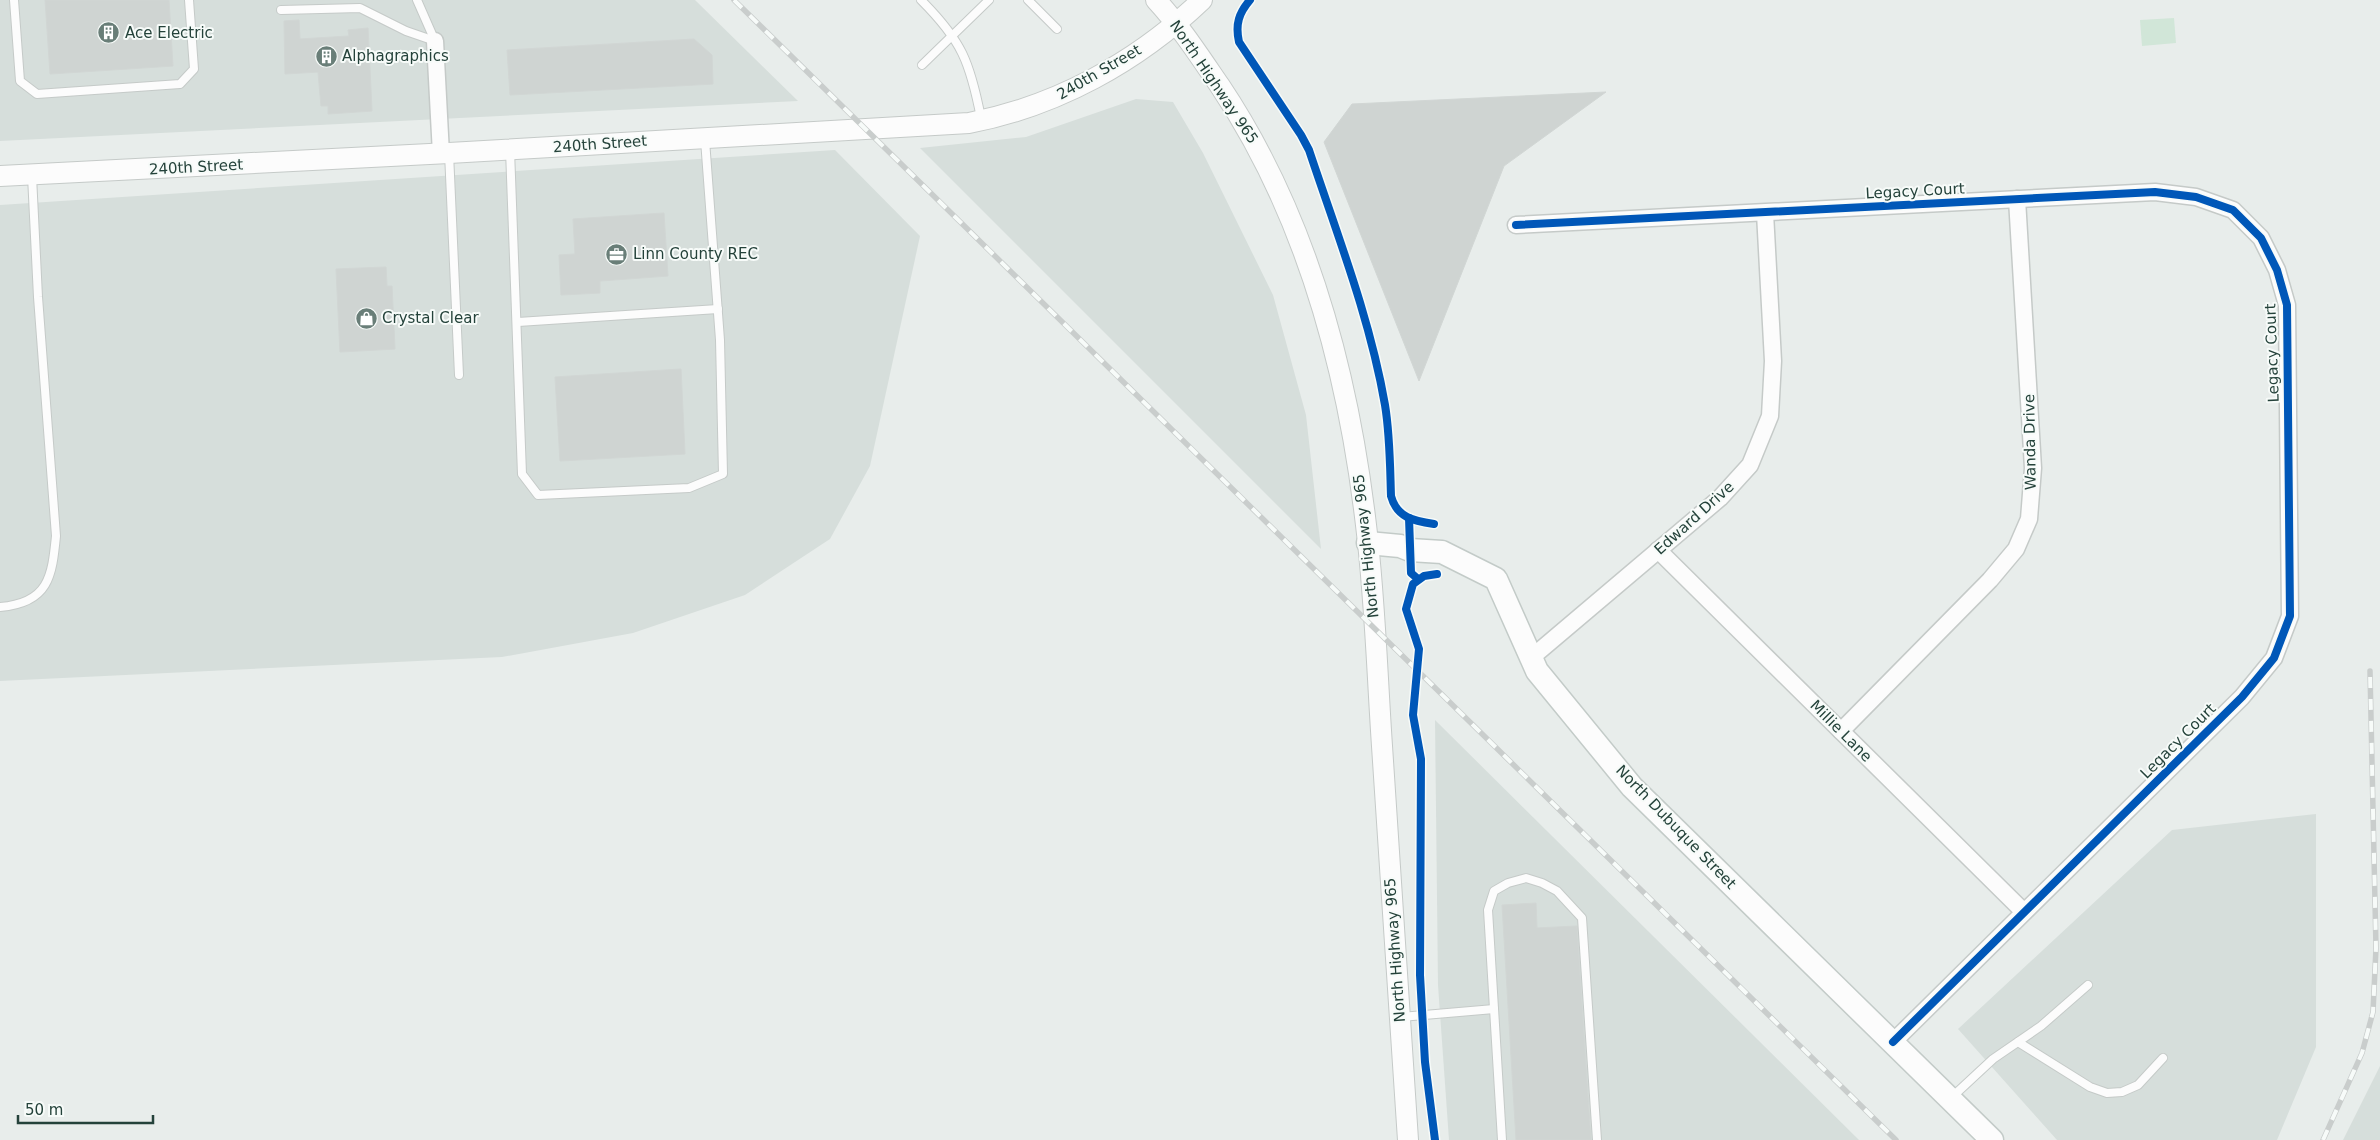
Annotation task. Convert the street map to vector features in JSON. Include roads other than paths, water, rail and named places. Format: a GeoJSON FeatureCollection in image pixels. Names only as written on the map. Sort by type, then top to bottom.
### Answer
{"type":"FeatureCollection","features":[{"type":"Feature","properties":{"kind":"main road","name":"North Dubuque Street"},"geometry":{"type":"LineString","coordinates":[[1368,543],[1400,546],[1410,550],[1442,552],[1496,580],[1537,671],[1632,787],[1992,1140]]}},
{"type":"Feature","properties":{"kind":"street","name":"North Highway 965"},"geometry":{"type":"LineString","coordinates":[[1156,0],[1210,71],[1254,140],[1297,232],[1329,329],[1358,461],[1368,543],[1408,1140]]}},
{"type":"Feature","properties":{"kind":"street","name":"240th Street"},"geometry":{"type":"LineString","coordinates":[[0,176],[445,154],[866,130],[981,120],[1037,105],[1070,92],[1116,66],[1176,24],[1202,0]]}},
{"type":"Feature","properties":{"kind":"street"},"geometry":{"type":"LineString","coordinates":[[435,41],[445,154]]}},
{"type":"Feature","properties":{"kind":"street","name":"Legacy Court"},"geometry":{"type":"LineString","coordinates":[[1516,226],[2155,192],[2196,197],[2234,210],[2260,238],[2277,270],[2287,305],[2290,616],[2274,658],[2242,697],[1893,1042]]}},
{"type":"Feature","properties":{"kind":"street","name":"Wanda Drive"},"geometry":{"type":"LineString","coordinates":[[1841,731],[1990,580],[2016,549],[2029,519],[2033,468],[2017,199]]}},
{"type":"Feature","properties":{"kind":"street","name":"Edward Drive"},"geometry":{"type":"LineString","coordinates":[[1531,658],[1720,498],[1750,465],[1770,416],[1774,361],[1765,213]]}},
{"type":"Feature","properties":{"kind":"street","name":"Millie Lane"},"geometry":{"type":"LineString","coordinates":[[1658,550],[2024,912]]}},
{"type":"Feature","properties":{"kind":"lane"},"geometry":{"type":"LineString","coordinates":[[14,0],[20,81],[37,94],[180,84],[194,69],[189,0]]}},
{"type":"Feature","properties":{"kind":"lane"},"geometry":{"type":"LineString","coordinates":[[418,0],[435,41]]}},
{"type":"Feature","properties":{"kind":"lane"},"geometry":{"type":"LineString","coordinates":[[921,0],[954,36],[970,73],[981,120]]}},
{"type":"Feature","properties":{"kind":"lane"},"geometry":{"type":"LineString","coordinates":[[922,65],[989,0]]}},
{"type":"Feature","properties":{"kind":"lane"},"geometry":{"type":"LineString","coordinates":[[1028,0],[1057,28]]}},
{"type":"Feature","properties":{"kind":"lane"},"geometry":{"type":"LineString","coordinates":[[282,10],[360,8],[406,30],[435,41]]}},
{"type":"Feature","properties":{"kind":"lane"},"geometry":{"type":"LineString","coordinates":[[510,150],[518,322],[522,474],[538,495],[689,488],[723,474],[718,309],[705,138]]}},
{"type":"Feature","properties":{"kind":"lane"},"geometry":{"type":"LineString","coordinates":[[445,154],[459,375]]}},
{"type":"Feature","properties":{"kind":"lane"},"geometry":{"type":"LineString","coordinates":[[0,607],[9,607],[34,597],[45,587],[52,568],[56,536],[39,307],[32,174]]}},
{"type":"Feature","properties":{"kind":"lane"},"geometry":{"type":"LineString","coordinates":[[518,322],[718,309]]}},
{"type":"Feature","properties":{"kind":"lane"},"geometry":{"type":"LineString","coordinates":[[1502,1140],[1488,910],[1494,891],[1508,883],[1526,878],[1542,883],[1557,891],[1582,918],[1597,1140]]}},
{"type":"Feature","properties":{"kind":"lane"},"geometry":{"type":"LineString","coordinates":[[1950,1098],[1993,1059],[2041,1026],[2088,985]]}},
{"type":"Feature","properties":{"kind":"lane"},"geometry":{"type":"LineString","coordinates":[[1400,1017],[1494,1009]]}},
{"type":"Feature","properties":{"kind":"lane"},"geometry":{"type":"LineString","coordinates":[[2018,1042],[2090,1087],[2107,1093],[2122,1092],[2138,1085],[2163,1058]]}},
{"type":"Feature","properties":{"kind":"railway"},"geometry":{"type":"LineString","coordinates":[[734,0],[1896,1140]]}},
{"type":"Feature","properties":{"kind":"railway"},"geometry":{"type":"LineString","coordinates":[[2323,1140],[2362,1053],[2373,1012],[2376,948],[2370,671]]}},
{"type":"Feature","properties":{"kind":"place","name":"Ace Electric"},"geometry":{"type":"Point","coordinates":[109,33]}},
{"type":"Feature","properties":{"kind":"place","name":"Alphagraphics"},"geometry":{"type":"Point","coordinates":[326,56]}},
{"type":"Feature","properties":{"kind":"place","name":"Linn County REC"},"geometry":{"type":"Point","coordinates":[617,254]}},
{"type":"Feature","properties":{"kind":"place","name":"Crystal Clear"},"geometry":{"type":"Point","coordinates":[366,318]}}]}
